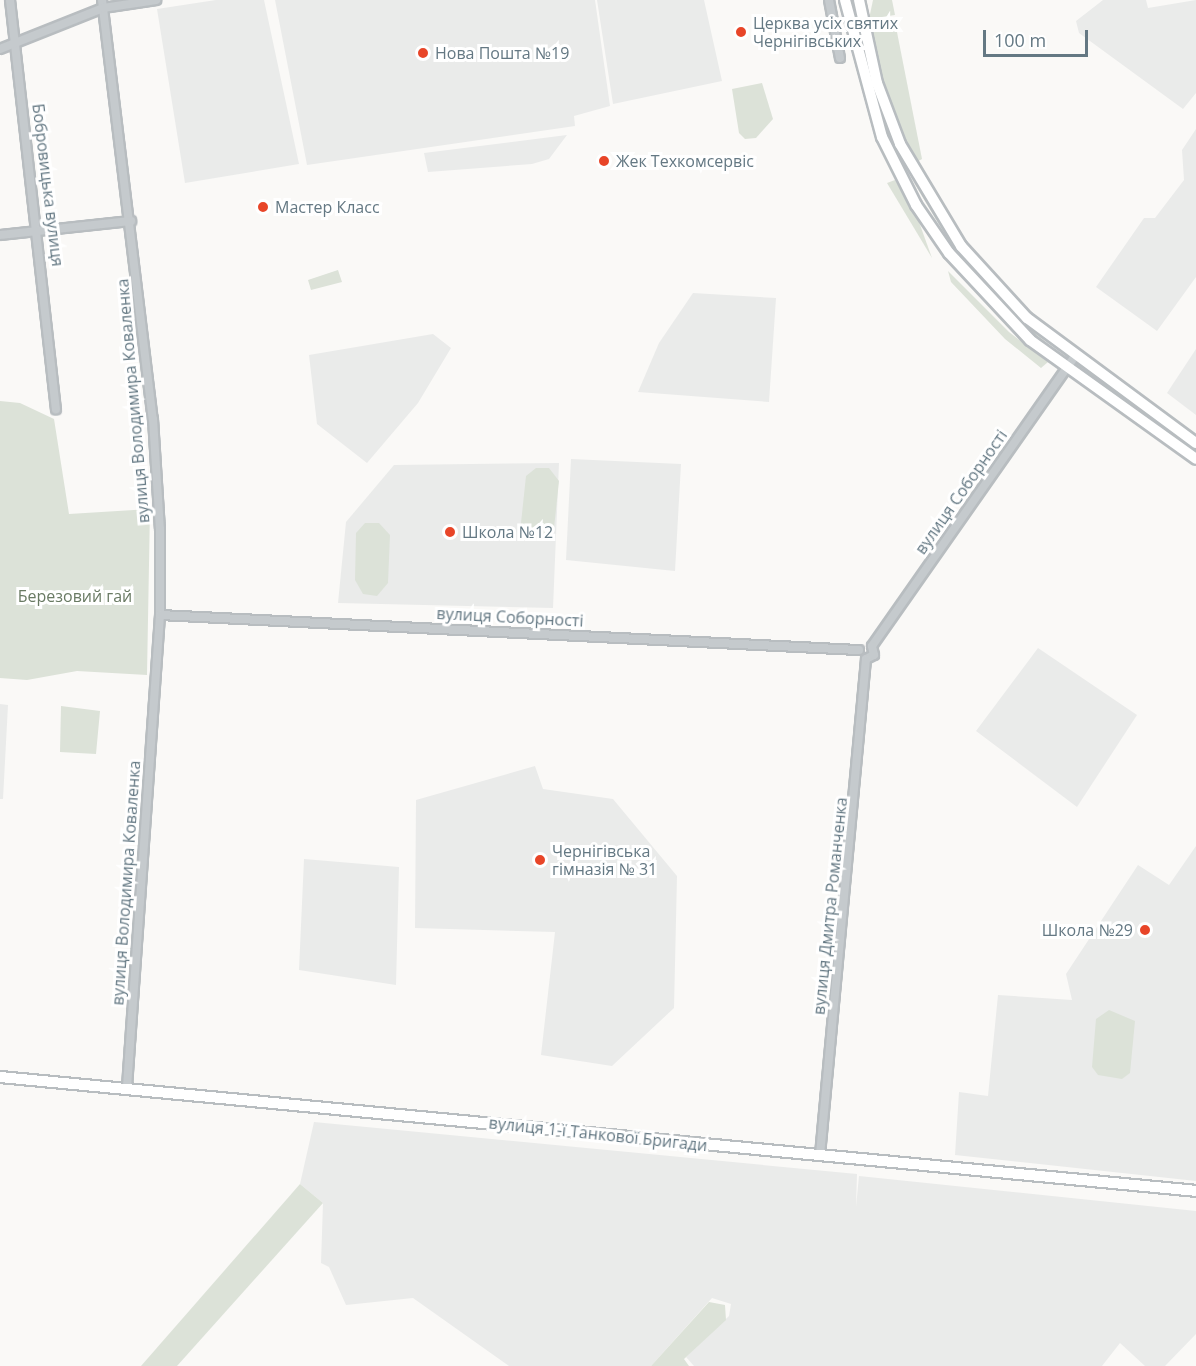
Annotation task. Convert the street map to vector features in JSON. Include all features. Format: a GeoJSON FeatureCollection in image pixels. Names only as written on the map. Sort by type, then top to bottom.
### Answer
{"type":"FeatureCollection","features":[{"type":"Feature","properties":{"kind":"main road"},"geometry":{"type":"LineString","coordinates":[[845,0],[875,117],[916,205],[989,302],[1067,367],[1196,459]]}},
{"type":"Feature","properties":{"kind":"main road"},"geometry":{"type":"LineString","coordinates":[[859,0],[885,107],[926,194],[996,288],[1075,356],[1196,443]]}},
{"type":"Feature","properties":{"kind":"main road","name":"вулиця 1-ї Танкової Бригади"},"geometry":{"type":"LineString","coordinates":[[0,1077],[1196,1191]]}},
{"type":"Feature","properties":{"kind":"street","name":"Бобровицька вулиця"},"geometry":{"type":"LineString","coordinates":[[10,0],[40,231],[56,409]]}},
{"type":"Feature","properties":{"kind":"street"},"geometry":{"type":"LineString","coordinates":[[0,49],[102,4],[156,0]]}},
{"type":"Feature","properties":{"kind":"street"},"geometry":{"type":"LineString","coordinates":[[829,0],[840,58]]}},
{"type":"Feature","properties":{"kind":"street","name":"вулиця Володимира Коваленка"},"geometry":{"type":"LineString","coordinates":[[102,4],[131,221],[156,459],[160,615],[127,1088]]}},
{"type":"Feature","properties":{"kind":"street"},"geometry":{"type":"LineString","coordinates":[[0,235],[131,221]]}},
{"type":"Feature","properties":{"kind":"street","name":"вулиця Соборності"},"geometry":{"type":"LineString","coordinates":[[160,615],[859,650],[872,646],[1075,356]]}},
{"type":"Feature","properties":{"kind":"street","name":"вулиця Соборності"},"geometry":{"type":"LineString","coordinates":[[866,659],[874,654],[872,646]]}},
{"type":"Feature","properties":{"kind":"street"},"geometry":{"type":"LineString","coordinates":[[859,650],[866,659]]}},
{"type":"Feature","properties":{"kind":"street","name":"вулиця Дмитра Романченка"},"geometry":{"type":"LineString","coordinates":[[820,1155],[866,659]]}},
{"type":"Feature","properties":{"kind":"shaded area"},"geometry":{"type":"Polygon","coordinates":[[[216,0],[264,0],[299,164],[185,183],[157,9],[216,0]]]}},
{"type":"Feature","properties":{"kind":"shaded area"},"geometry":{"type":"Polygon","coordinates":[[[275,0],[595,0],[610,106],[574,116],[575,126],[307,165],[275,0]]]}},
{"type":"Feature","properties":{"kind":"shaded area"},"geometry":{"type":"Polygon","coordinates":[[[597,0],[704,0],[722,81],[613,104],[597,0]]]}},
{"type":"Feature","properties":{"kind":"shaded area"},"geometry":{"type":"Polygon","coordinates":[[[1103,0],[1146,0],[1148,8],[1196,0],[1196,93],[1183,109],[1079,33],[1076,21],[1103,0]]]}},
{"type":"Feature","properties":{"kind":"shaded area"},"geometry":{"type":"Polygon","coordinates":[[[1196,129],[1196,277],[1157,331],[1096,287],[1144,218],[1155,218],[1184,180],[1182,150],[1196,129]]]}},
{"type":"Feature","properties":{"kind":"shaded area"},"geometry":{"type":"Polygon","coordinates":[[[567,135],[549,159],[532,164],[428,172],[424,153],[567,135]]]}},
{"type":"Feature","properties":{"kind":"shaded area"},"geometry":{"type":"Polygon","coordinates":[[[693,293],[776,298],[769,402],[638,392],[659,343],[693,293]]]}},
{"type":"Feature","properties":{"kind":"shaded area"},"geometry":{"type":"Polygon","coordinates":[[[433,334],[451,348],[418,403],[367,463],[317,424],[309,355],[433,334]]]}},
{"type":"Feature","properties":{"kind":"shaded area"},"geometry":{"type":"Polygon","coordinates":[[[1196,349],[1196,415],[1167,393],[1196,349]]]}},
{"type":"Feature","properties":{"kind":"shaded area"},"geometry":{"type":"Polygon","coordinates":[[[571,459],[681,464],[675,571],[566,560],[571,459]]]}},
{"type":"Feature","properties":{"kind":"shaded area","name":"Школа №12"},"geometry":{"type":"Polygon","coordinates":[[[559,463],[553,608],[338,603],[346,522],[394,465],[559,463]]]}},
{"type":"Feature","properties":{"kind":"shaded area"},"geometry":{"type":"Polygon","coordinates":[[[1038,648],[1137,715],[1077,807],[976,731],[1038,648]]]}},
{"type":"Feature","properties":{"kind":"shaded area"},"geometry":{"type":"Polygon","coordinates":[[[0,704],[8,705],[3,799],[0,799],[0,704]]]}},
{"type":"Feature","properties":{"kind":"shaded area","name":"Чернігівська гімназія № 31"},"geometry":{"type":"Polygon","coordinates":[[[535,766],[543,789],[613,799],[677,876],[674,1008],[612,1066],[541,1055],[555,932],[415,928],[416,800],[535,766]]]}},
{"type":"Feature","properties":{"kind":"shaded area"},"geometry":{"type":"Polygon","coordinates":[[[1196,846],[1196,1181],[955,1155],[959,1092],[988,1096],[998,995],[1072,1000],[1066,974],[1138,865],[1169,885],[1196,846]]]}},
{"type":"Feature","properties":{"kind":"shaded area"},"geometry":{"type":"Polygon","coordinates":[[[304,859],[399,867],[396,985],[299,970],[304,859]]]}},
{"type":"Feature","properties":{"kind":"shaded area"},"geometry":{"type":"Polygon","coordinates":[[[314,1122],[857,1174],[856,1207],[859,1176],[1196,1211],[1196,1334],[1165,1366],[1145,1366],[1120,1343],[1102,1366],[694,1366],[686,1357],[729,1316],[731,1304],[712,1298],[651,1366],[509,1366],[413,1298],[346,1305],[329,1267],[321,1263],[323,1203],[300,1184],[314,1122]]]}},
{"type":"Feature","properties":{"kind":"green space"},"geometry":{"type":"Polygon","coordinates":[[[873,0],[892,0],[895,15],[869,19],[873,0]]]}},
{"type":"Feature","properties":{"kind":"green space"},"geometry":{"type":"Polygon","coordinates":[[[895,22],[922,159],[915,163],[885,91],[870,26],[895,22]]]}},
{"type":"Feature","properties":{"kind":"green space"},"geometry":{"type":"Polygon","coordinates":[[[762,83],[773,119],[756,138],[745,139],[739,133],[732,89],[762,83]]]}},
{"type":"Feature","properties":{"kind":"green space"},"geometry":{"type":"Polygon","coordinates":[[[910,176],[968,264],[1054,351],[1031,334],[957,255],[910,176]]]}},
{"type":"Feature","properties":{"kind":"green space"},"geometry":{"type":"Polygon","coordinates":[[[895,180],[919,222],[932,258],[887,183],[895,180]]]}},
{"type":"Feature","properties":{"kind":"green space"},"geometry":{"type":"Polygon","coordinates":[[[338,270],[342,282],[311,290],[308,280],[338,270]]]}},
{"type":"Feature","properties":{"kind":"green space"},"geometry":{"type":"Polygon","coordinates":[[[948,271],[1009,332],[1048,362],[1041,368],[1005,339],[951,282],[948,271]]]}},
{"type":"Feature","properties":{"kind":"green space"},"geometry":{"type":"Polygon","coordinates":[[[1090,374],[1196,448],[1196,452],[1088,376],[1090,374]]]}},
{"type":"Feature","properties":{"kind":"green space","name":"Березовий гай"},"geometry":{"type":"Polygon","coordinates":[[[0,401],[20,403],[54,419],[69,514],[150,509],[147,675],[77,671],[27,680],[0,678],[0,401]]]}},
{"type":"Feature","properties":{"kind":"green space"},"geometry":{"type":"Polygon","coordinates":[[[536,468],[549,468],[559,481],[554,528],[542,541],[528,538],[521,523],[526,476],[536,468]]]}},
{"type":"Feature","properties":{"kind":"green space"},"geometry":{"type":"Polygon","coordinates":[[[365,523],[379,523],[390,535],[388,583],[377,596],[363,594],[355,580],[356,533],[365,523]]]}},
{"type":"Feature","properties":{"kind":"green space"},"geometry":{"type":"Polygon","coordinates":[[[61,706],[100,711],[96,754],[60,752],[61,706]]]}},
{"type":"Feature","properties":{"kind":"green space"},"geometry":{"type":"Polygon","coordinates":[[[1109,1010],[1135,1021],[1130,1073],[1122,1079],[1098,1075],[1092,1067],[1096,1019],[1109,1010]]]}},
{"type":"Feature","properties":{"kind":"green space"},"geometry":{"type":"Polygon","coordinates":[[[300,1184],[323,1203],[177,1366],[141,1366],[300,1184]]]}},
{"type":"Feature","properties":{"kind":"green space"},"geometry":{"type":"Polygon","coordinates":[[[709,1302],[725,1305],[726,1320],[684,1359],[689,1366],[651,1366],[709,1302]]]}},
{"type":"Feature","properties":{"kind":"place","name":"Церква усіх святих Чернігівських"},"geometry":{"type":"Point","coordinates":[741,32]}},
{"type":"Feature","properties":{"kind":"place","name":"Нова Пошта №19"},"geometry":{"type":"Point","coordinates":[423,53]}},
{"type":"Feature","properties":{"kind":"place","name":"Жек Техкомсервіс"},"geometry":{"type":"Point","coordinates":[604,161]}},
{"type":"Feature","properties":{"kind":"place","name":"Мастер Класс"},"geometry":{"type":"Point","coordinates":[263,207]}},
{"type":"Feature","properties":{"kind":"place","name":"Школа №12"},"geometry":{"type":"Point","coordinates":[450,532]}},
{"type":"Feature","properties":{"kind":"place","name":"Чернігівська гімназія № 31"},"geometry":{"type":"Point","coordinates":[540,860]}},
{"type":"Feature","properties":{"kind":"place","name":"Школа №29"},"geometry":{"type":"Point","coordinates":[1145,930]}}]}
